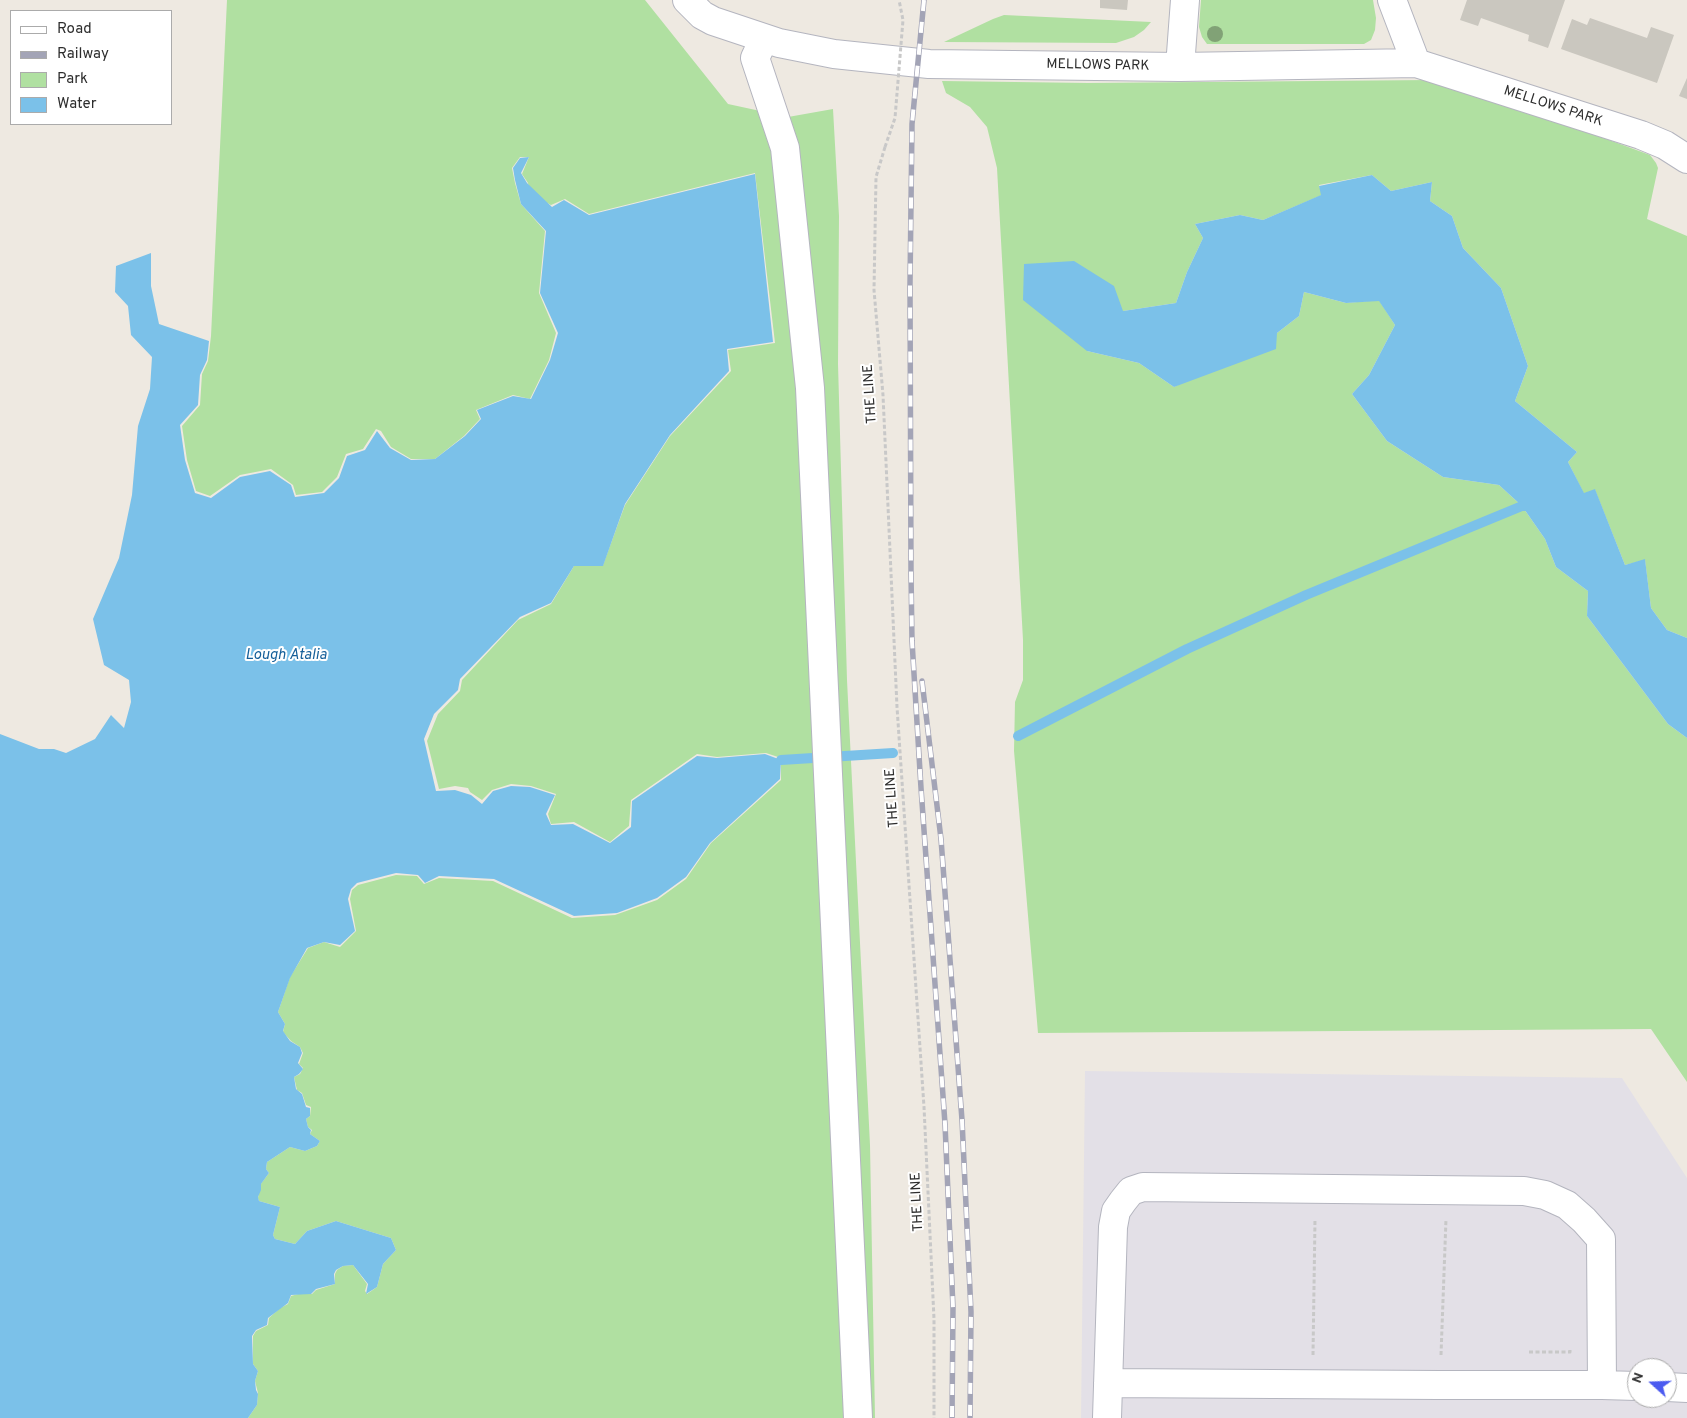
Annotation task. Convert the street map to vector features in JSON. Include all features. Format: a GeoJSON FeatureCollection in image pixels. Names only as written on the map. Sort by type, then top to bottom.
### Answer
{"type":"FeatureCollection","features":[{"type":"Feature","properties":{"kind":"street","name":"MELLOWS PARK"},"geometry":{"type":"LineString","coordinates":[[687,0],[702,15],[713,21],[764,39],[834,54],[929,64],[1180,67],[1416,63],[1641,135],[1687,159]]}},
{"type":"Feature","properties":{"kind":"street"},"geometry":{"type":"LineString","coordinates":[[1180,67],[1185,0]]}},
{"type":"Feature","properties":{"kind":"street"},"geometry":{"type":"LineString","coordinates":[[1392,0],[1416,63]]}},
{"type":"Feature","properties":{"kind":"street"},"geometry":{"type":"LineString","coordinates":[[764,39],[754,58],[785,148],[810,388],[858,1418]]}},
{"type":"Feature","properties":{"kind":"street"},"geometry":{"type":"LineString","coordinates":[[1107,1418],[1113,1227],[1116,1211],[1131,1191],[1143,1186],[1524,1191],[1545,1195],[1567,1205],[1601,1239],[1602,1385]]}},
{"type":"Feature","properties":{"kind":"street"},"geometry":{"type":"LineString","coordinates":[[1108,1383],[1627,1386]]}},
{"type":"Feature","properties":{"kind":"path","name":"THE LINE"},"geometry":{"type":"LineString","coordinates":[[899,0],[903,20],[895,118],[876,177],[874,290],[884,415],[897,707],[908,847],[927,1163],[934,1319],[934,1418]]}},
{"type":"Feature","properties":{"kind":"path"},"geometry":{"type":"LineString","coordinates":[[1312,1385],[1316,1189]]}},
{"type":"Feature","properties":{"kind":"path"},"geometry":{"type":"LineString","coordinates":[[1439,1385],[1447,1190]]}},
{"type":"Feature","properties":{"kind":"path"},"geometry":{"type":"LineString","coordinates":[[1520,1352],[1570,1352],[1570,1342]]}},
{"type":"Feature","properties":{"kind":"path"},"geometry":{"type":"LineString","coordinates":[[1441,1354],[1451,1353]]}},
{"type":"Feature","properties":{"kind":"shaded area"},"geometry":{"type":"Polygon","coordinates":[[[1085,1071],[1622,1078],[1687,1178],[1687,1418],[1081,1418],[1085,1071]]]}},
{"type":"Feature","properties":{"kind":"green space"},"geometry":{"type":"Polygon","coordinates":[[[227,0],[645,0],[728,104],[788,117],[833,109],[839,216],[838,364],[847,680],[870,1145],[875,1418],[248,1418],[257,1405],[258,1393],[255,1381],[258,1371],[253,1364],[253,1336],[256,1331],[268,1325],[269,1318],[280,1308],[288,1304],[291,1296],[312,1294],[316,1290],[335,1284],[335,1274],[343,1266],[353,1265],[367,1284],[365,1291],[367,1294],[377,1287],[383,1264],[396,1250],[391,1238],[336,1221],[307,1231],[295,1244],[275,1239],[273,1235],[280,1207],[259,1201],[258,1198],[260,1185],[269,1173],[266,1169],[267,1162],[290,1147],[305,1151],[317,1146],[320,1141],[310,1134],[312,1130],[308,1127],[306,1119],[310,1116],[311,1107],[306,1105],[302,1093],[297,1090],[294,1077],[300,1074],[303,1068],[299,1064],[303,1053],[300,1047],[283,1032],[285,1024],[278,1012],[290,977],[308,948],[324,942],[340,947],[356,931],[350,899],[352,890],[358,885],[396,875],[417,876],[424,884],[439,878],[493,881],[572,918],[615,915],[657,900],[686,879],[711,843],[781,780],[781,758],[766,753],[717,757],[697,754],[631,800],[629,826],[610,842],[574,822],[551,824],[548,814],[556,794],[531,786],[511,784],[492,790],[482,800],[470,792],[468,788],[455,786],[439,789],[427,741],[438,714],[460,691],[462,680],[518,620],[551,604],[574,566],[603,565],[625,505],[670,436],[731,371],[728,350],[775,343],[755,173],[589,214],[565,199],[551,205],[530,194],[528,183],[522,174],[529,157],[520,157],[512,168],[515,183],[521,204],[545,231],[539,293],[556,333],[549,360],[530,399],[513,395],[476,410],[480,419],[464,436],[435,459],[411,459],[391,447],[381,431],[376,429],[363,449],[346,454],[337,477],[322,492],[296,495],[293,485],[271,469],[240,475],[210,496],[196,491],[187,460],[182,426],[200,405],[202,374],[208,361],[211,336],[227,0]]]}},
{"type":"Feature","properties":{"kind":"green space"},"geometry":{"type":"Polygon","coordinates":[[[1201,0],[1373,0],[1376,18],[1375,30],[1371,40],[1364,44],[1207,44],[1202,37],[1199,27],[1201,0]]]}},
{"type":"Feature","properties":{"kind":"green space"},"geometry":{"type":"Polygon","coordinates":[[[1004,15],[1151,22],[1134,37],[1116,43],[944,42],[1004,15]]]}},
{"type":"Feature","properties":{"kind":"green space"},"geometry":{"type":"Polygon","coordinates":[[[1431,80],[1486,95],[1650,155],[1656,163],[1658,168],[1647,219],[1687,236],[1687,638],[1667,630],[1651,608],[1645,560],[1625,565],[1595,490],[1584,494],[1568,462],[1577,452],[1515,401],[1528,366],[1501,288],[1463,248],[1452,216],[1430,201],[1432,182],[1391,191],[1372,175],[1319,185],[1322,195],[1263,220],[1240,215],[1195,224],[1203,238],[1187,272],[1176,303],[1123,311],[1087,351],[1139,363],[1174,387],[1277,333],[1299,316],[1304,292],[1346,303],[1379,300],[1395,325],[1369,375],[1352,394],[1387,441],[1443,477],[1499,485],[1522,506],[1545,539],[1556,567],[1588,591],[1587,616],[1668,724],[1687,738],[1687,1082],[1651,1029],[1038,1033],[1014,751],[1015,702],[1023,680],[1023,640],[997,168],[987,127],[970,107],[946,93],[942,81],[1088,83],[1431,80]]]}},
{"type":"Feature","properties":{"kind":"water","name":"Lough Atalia"},"geometry":{"type":"Polygon","coordinates":[[[529,157],[521,173],[527,183],[552,207],[564,200],[589,215],[755,174],[773,342],[727,349],[729,371],[670,435],[625,504],[603,566],[574,566],[551,603],[520,617],[460,679],[458,690],[434,714],[424,739],[436,791],[455,790],[471,795],[482,804],[493,791],[511,786],[530,787],[555,795],[546,814],[551,825],[573,824],[610,843],[631,827],[632,801],[697,756],[717,758],[765,754],[781,760],[780,779],[710,843],[686,877],[657,898],[617,913],[574,916],[494,879],[439,876],[425,883],[418,875],[396,873],[357,883],[351,889],[348,899],[355,931],[340,945],[324,942],[307,948],[290,978],[278,1012],[285,1024],[283,1031],[290,1041],[300,1047],[302,1053],[298,1063],[303,1069],[294,1077],[296,1089],[302,1094],[306,1107],[310,1108],[310,1116],[306,1119],[311,1130],[310,1134],[320,1141],[317,1146],[305,1151],[290,1147],[267,1162],[266,1169],[269,1173],[261,1184],[258,1197],[259,1201],[280,1207],[273,1235],[275,1239],[295,1244],[307,1231],[336,1221],[391,1238],[396,1250],[383,1264],[377,1287],[366,1294],[368,1284],[353,1265],[343,1266],[336,1270],[334,1274],[335,1284],[316,1289],[311,1294],[291,1295],[288,1303],[268,1318],[267,1325],[256,1330],[252,1336],[253,1364],[258,1371],[255,1381],[258,1394],[257,1405],[248,1418],[0,1418],[0,734],[39,749],[54,749],[66,753],[95,739],[111,715],[124,728],[131,702],[129,680],[104,665],[93,619],[119,558],[132,495],[138,426],[150,389],[152,357],[131,335],[128,306],[115,292],[116,266],[151,253],[151,286],[159,324],[209,341],[207,360],[200,375],[198,405],[180,425],[185,460],[195,493],[211,498],[240,477],[270,471],[291,485],[295,497],[324,493],[339,478],[347,456],[365,450],[377,431],[390,448],[411,460],[435,459],[465,436],[481,419],[477,410],[513,396],[531,399],[550,360],[558,333],[540,293],[546,231],[521,204],[513,168],[520,158],[529,157]]]}},
{"type":"Feature","properties":{"kind":"water"},"geometry":{"type":"Polygon","coordinates":[[[1372,175],[1391,191],[1432,182],[1430,201],[1452,216],[1463,248],[1501,288],[1528,366],[1515,401],[1577,452],[1568,462],[1584,493],[1595,489],[1625,565],[1645,559],[1651,608],[1667,630],[1687,638],[1687,738],[1668,724],[1587,616],[1588,591],[1556,567],[1545,539],[1522,506],[1499,485],[1443,477],[1387,441],[1352,394],[1369,375],[1395,325],[1379,301],[1346,303],[1304,292],[1299,316],[1277,333],[1276,349],[1174,387],[1139,363],[1087,351],[1023,300],[1024,264],[1074,261],[1114,286],[1123,311],[1176,303],[1187,272],[1203,238],[1195,224],[1240,215],[1263,220],[1321,195],[1319,186],[1372,175]]]}},
{"type":"Feature","properties":{"kind":"building"},"geometry":{"type":"Polygon","coordinates":[[[1100,0],[1128,0],[1127,10],[1100,8],[1100,0]]]}},
{"type":"Feature","properties":{"kind":"building"},"geometry":{"type":"Polygon","coordinates":[[[1467,0],[1565,0],[1548,48],[1528,41],[1529,35],[1481,18],[1478,26],[1460,20],[1467,0]]]}},
{"type":"Feature","properties":{"kind":"building"},"geometry":{"type":"Polygon","coordinates":[[[1590,18],[1647,38],[1651,27],[1674,35],[1657,83],[1561,49],[1572,19],[1587,25],[1590,18]]]}},
{"type":"Feature","properties":{"kind":"building"},"geometry":{"type":"Polygon","coordinates":[[[1687,78],[1687,99],[1679,96],[1687,78]]]}},
{"type":"Feature","properties":{"kind":"waterway"},"geometry":{"type":"LineString","coordinates":[[1018,736],[1187,649],[1306,595],[1522,506],[1534,506]]}},
{"type":"Feature","properties":{"kind":"waterway"},"geometry":{"type":"LineString","coordinates":[[781,760],[893,753]]}},
{"type":"Feature","properties":{"kind":"railway"},"geometry":{"type":"LineString","coordinates":[[924,0],[912,124],[910,284],[912,641],[945,1124],[953,1308],[952,1418]]}},
{"type":"Feature","properties":{"kind":"railway"},"geometry":{"type":"LineString","coordinates":[[922,681],[941,839],[962,1120],[971,1312],[970,1418]]}}]}
